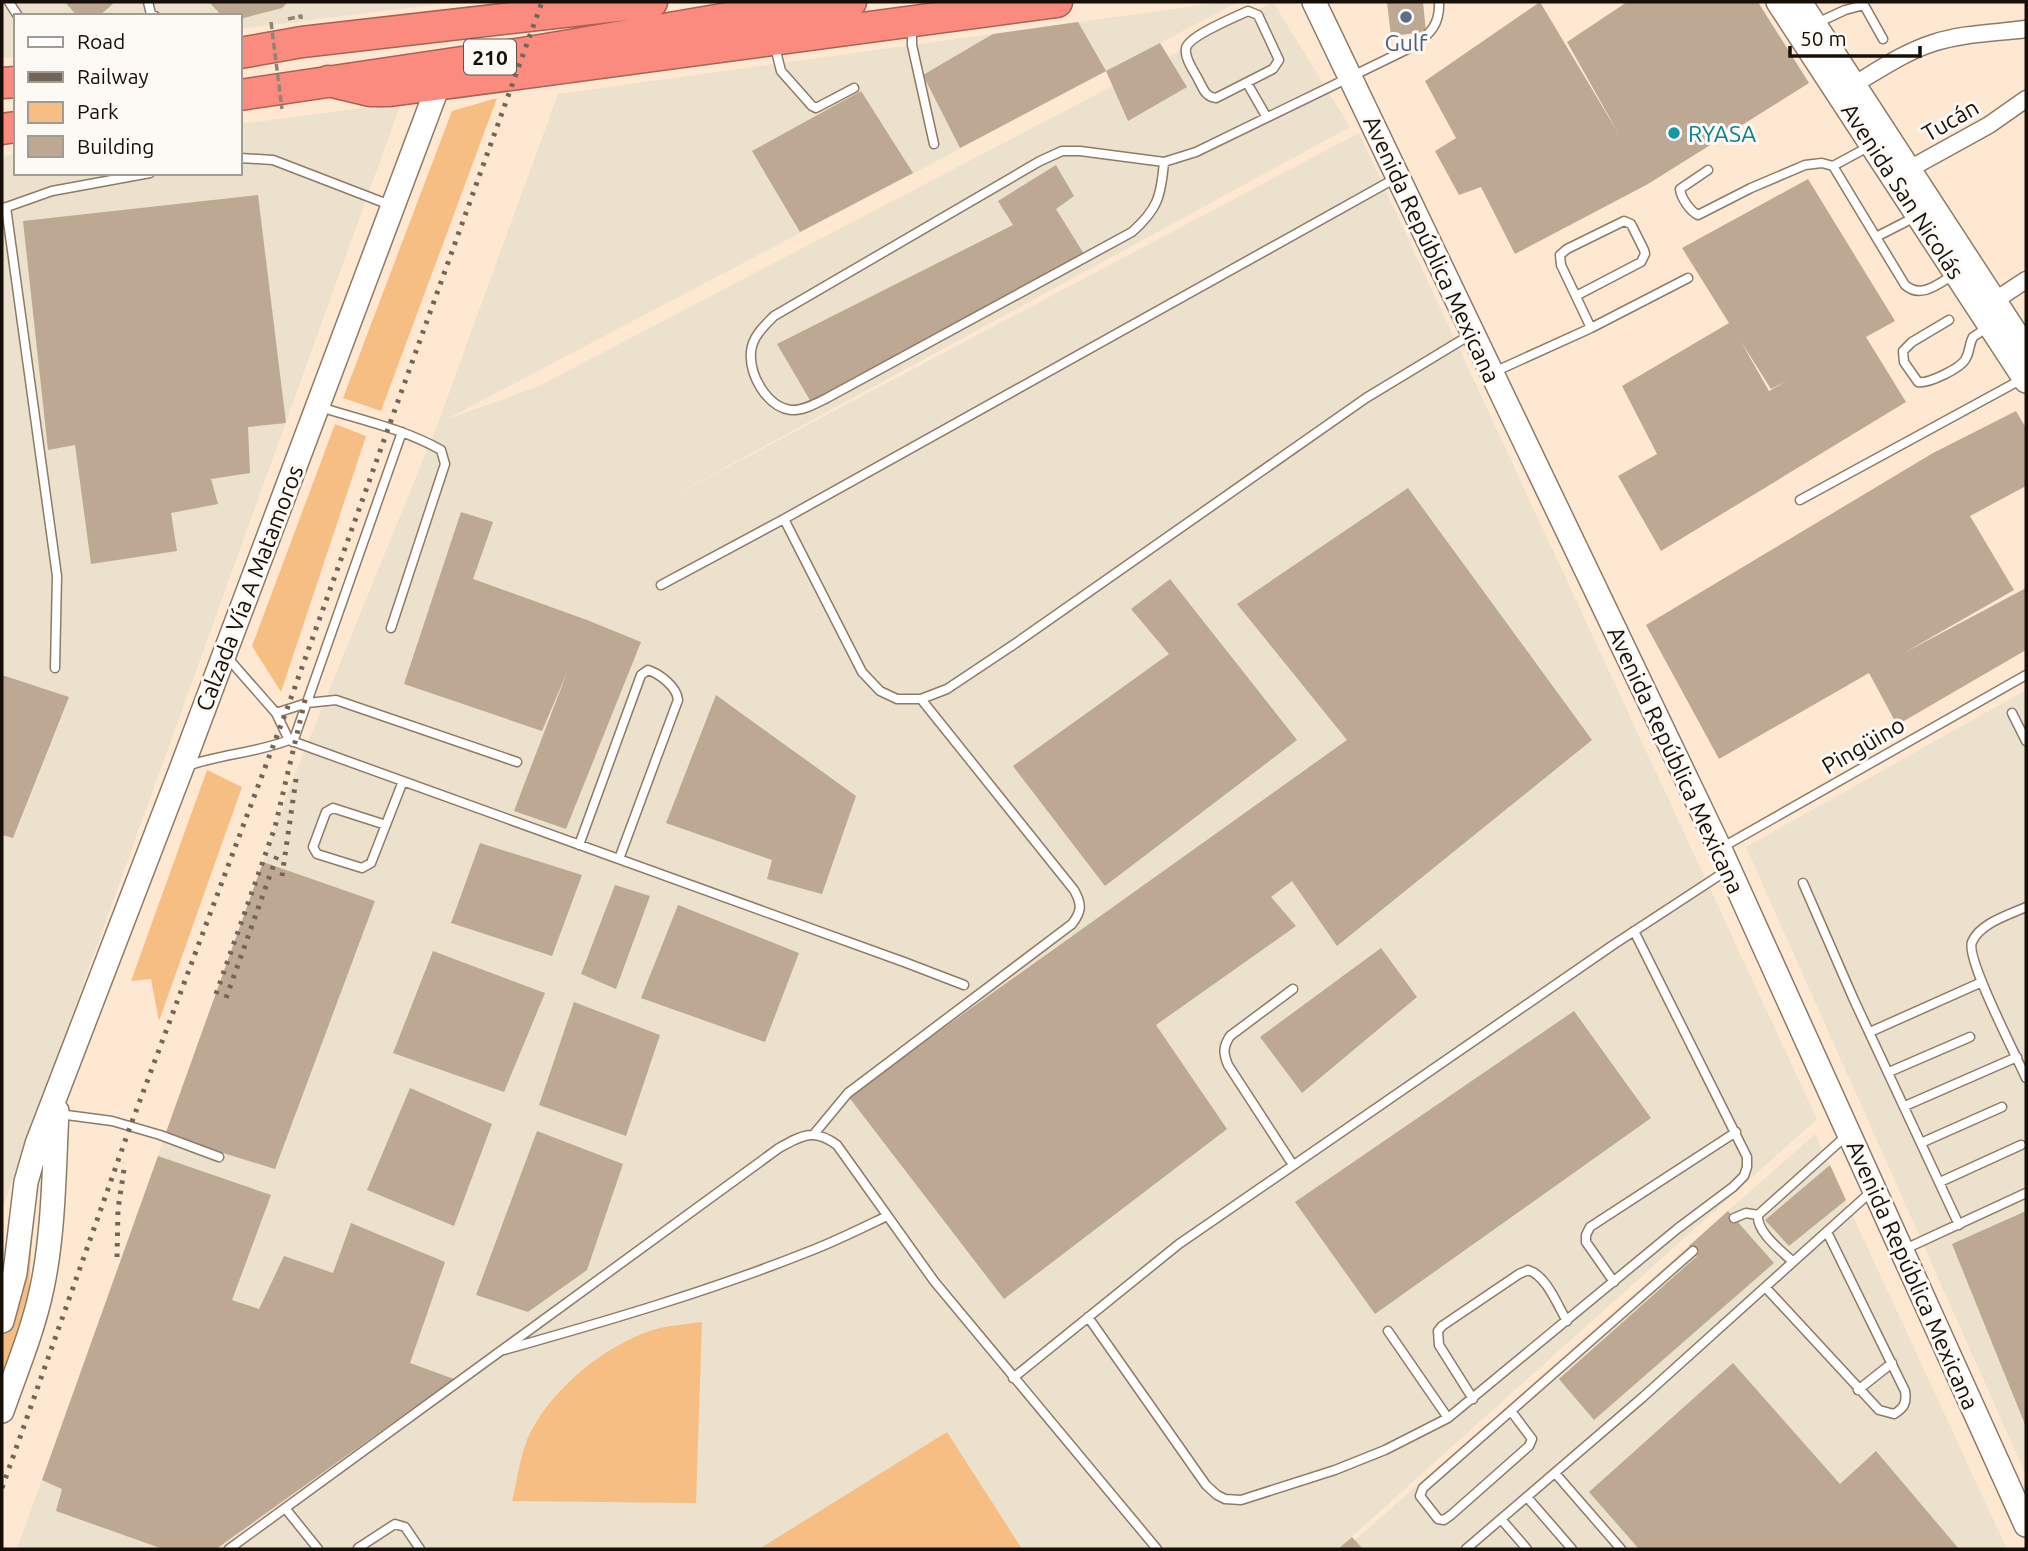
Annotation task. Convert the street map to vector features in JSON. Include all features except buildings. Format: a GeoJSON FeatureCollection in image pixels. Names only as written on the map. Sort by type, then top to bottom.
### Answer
{"type":"FeatureCollection","features":[{"type":"Feature","properties":{"kind":"highway"},"geometry":{"type":"LineString","coordinates":[[550,14],[577,2]]}},
{"type":"Feature","properties":{"kind":"highway","name":"210"},"geometry":{"type":"LineString","coordinates":[[242,53],[479,11],[550,14],[652,2]]}},
{"type":"Feature","properties":{"kind":"highway","name":"210"},"geometry":{"type":"LineString","coordinates":[[242,95],[523,53],[740,16],[851,2]]}},
{"type":"Feature","properties":{"kind":"highway"},"geometry":{"type":"LineString","coordinates":[[328,81],[370,91],[438,86],[1057,2]]}},
{"type":"Feature","properties":{"kind":"street","name":"Avenida República Mexicana"},"geometry":{"type":"LineString","coordinates":[[1314,2],[1724,859],[2026,1525]]}},
{"type":"Feature","properties":{"kind":"street","name":"Avenida San Nicolás"},"geometry":{"type":"LineString","coordinates":[[1778,2],[1807,29],[1855,84],[1880,140]]}},
{"type":"Feature","properties":{"kind":"street","name":"Avenida San Nicolás"},"geometry":{"type":"LineString","coordinates":[[1800,2],[1807,29],[1993,313],[2026,379]]}},
{"type":"Feature","properties":{"kind":"street"},"geometry":{"type":"LineString","coordinates":[[1855,84],[1913,51],[1933,43],[1955,37],[2026,29]]}},
{"type":"Feature","properties":{"kind":"street","name":"Calzada Vía A Matamoros"},"geometry":{"type":"LineString","coordinates":[[2,1411],[32,1329],[42,1287],[52,1195],[53,1113],[58,1090],[438,86]]}},
{"type":"Feature","properties":{"kind":"street","name":"Tucán"},"geometry":{"type":"LineString","coordinates":[[1902,174],[1989,125],[2026,99]]}},
{"type":"Feature","properties":{"kind":"street"},"geometry":{"type":"LineString","coordinates":[[1993,313],[2026,280]]}},
{"type":"Feature","properties":{"kind":"street","name":"Avenida San Nicolás"},"geometry":{"type":"LineString","coordinates":[[1993,313],[2026,349]]}},
{"type":"Feature","properties":{"kind":"street","name":"Calzada Vía A Matamoros"},"geometry":{"type":"LineString","coordinates":[[2,1321],[15,1273],[26,1182],[37,1144],[53,1113]]}},
{"type":"Feature","properties":{"kind":"lane"},"geometry":{"type":"LineString","coordinates":[[1164,162],[1158,203],[1132,232],[827,398],[793,410],[777,406],[757,381],[751,350],[759,332],[774,316],[1040,161],[1062,151],[1080,150],[1164,162],[1196,152],[1414,46],[1435,28],[1439,17],[1439,2]]}},
{"type":"Feature","properties":{"kind":"lane"},"geometry":{"type":"LineString","coordinates":[[1807,29],[1844,10],[1864,5],[1883,39]]}},
{"type":"Feature","properties":{"kind":"lane"},"geometry":{"type":"LineString","coordinates":[[1248,11],[1258,15],[1279,60],[1273,69],[1247,83],[1216,99],[1212,98],[1205,93],[1186,52],[1193,39],[1248,11]]}},
{"type":"Feature","properties":{"kind":"lane"},"geometry":{"type":"LineString","coordinates":[[913,22],[912,45],[934,144]]}},
{"type":"Feature","properties":{"kind":"lane"},"geometry":{"type":"LineString","coordinates":[[774,40],[779,68],[812,106],[816,108],[854,89]]}},
{"type":"Feature","properties":{"kind":"lane"},"geometry":{"type":"LineString","coordinates":[[1247,83],[1266,116]]}},
{"type":"Feature","properties":{"kind":"lane"},"geometry":{"type":"LineString","coordinates":[[1833,166],[1880,140]]}},
{"type":"Feature","properties":{"kind":"lane"},"geometry":{"type":"LineString","coordinates":[[242,158],[273,160],[393,206]]}},
{"type":"Feature","properties":{"kind":"lane"},"geometry":{"type":"LineString","coordinates":[[1708,170],[1683,184],[1680,189],[1682,197],[1698,215],[1805,165],[1822,163],[1833,166],[1905,285],[1911,290],[1924,291],[1964,268]]}},
{"type":"Feature","properties":{"kind":"lane"},"geometry":{"type":"LineString","coordinates":[[55,668],[57,576],[4,208],[52,191],[139,175]]}},
{"type":"Feature","properties":{"kind":"lane"},"geometry":{"type":"LineString","coordinates":[[661,585],[1398,178]]}},
{"type":"Feature","properties":{"kind":"lane"},"geometry":{"type":"LineString","coordinates":[[1876,237],[1927,211]]}},
{"type":"Feature","properties":{"kind":"lane"},"geometry":{"type":"LineString","coordinates":[[1576,296],[1641,262],[1644,250],[1628,222],[1624,221],[1563,252],[1560,260],[1561,265],[1591,328]]}},
{"type":"Feature","properties":{"kind":"lane"},"geometry":{"type":"LineString","coordinates":[[1491,373],[1591,328],[1688,278]]}},
{"type":"Feature","properties":{"kind":"lane"},"geometry":{"type":"LineString","coordinates":[[1949,320],[1912,342],[1903,351],[1904,362],[1918,382],[1928,383],[1961,364],[1966,358],[1973,337],[1993,313]]}},
{"type":"Feature","properties":{"kind":"lane"},"geometry":{"type":"LineString","coordinates":[[784,519],[862,672],[880,691],[897,699],[921,699],[947,689],[1366,398],[1472,333]]}},
{"type":"Feature","properties":{"kind":"lane"},"geometry":{"type":"LineString","coordinates":[[1800,500],[2026,379]]}},
{"type":"Feature","properties":{"kind":"lane"},"geometry":{"type":"LineString","coordinates":[[317,406],[402,432],[441,450],[445,464],[391,628]]}},
{"type":"Feature","properties":{"kind":"lane"},"geometry":{"type":"LineString","coordinates":[[291,741],[307,703],[402,432]]}},
{"type":"Feature","properties":{"kind":"lane"},"geometry":{"type":"LineString","coordinates":[[224,654],[276,713],[291,741]]}},
{"type":"Feature","properties":{"kind":"lane"},"geometry":{"type":"LineString","coordinates":[[579,845],[641,675],[648,670],[654,672],[674,689],[678,700],[619,859]]}},
{"type":"Feature","properties":{"kind":"lane","name":"Pingüino"},"geometry":{"type":"LineString","coordinates":[[1013,1378],[1179,1244],[1634,931],[1724,859],[2026,675]]}},
{"type":"Feature","properties":{"kind":"lane"},"geometry":{"type":"LineString","coordinates":[[814,1134],[848,1093],[1072,924],[1081,913],[1080,901],[1074,890],[921,699]]}},
{"type":"Feature","properties":{"kind":"lane"},"geometry":{"type":"LineString","coordinates":[[276,713],[307,703],[336,700],[517,762]]}},
{"type":"Feature","properties":{"kind":"lane"},"geometry":{"type":"LineString","coordinates":[[2012,713],[2026,741]]}},
{"type":"Feature","properties":{"kind":"lane"},"geometry":{"type":"LineString","coordinates":[[182,767],[291,741],[964,985]]}},
{"type":"Feature","properties":{"kind":"lane"},"geometry":{"type":"LineString","coordinates":[[386,825],[333,808],[326,812],[313,847],[317,854],[362,867],[371,863],[386,825],[403,781]]}},
{"type":"Feature","properties":{"kind":"lane"},"geometry":{"type":"LineString","coordinates":[[1803,883],[1959,1225]]}},
{"type":"Feature","properties":{"kind":"lane"},"geometry":{"type":"LineString","coordinates":[[2026,907],[1988,926],[1977,934],[1970,945],[1972,958],[1982,982],[2026,1079]]}},
{"type":"Feature","properties":{"kind":"lane"},"geometry":{"type":"LineString","coordinates":[[1088,1317],[1206,1485],[1225,1499],[1241,1500],[1335,1470],[1385,1450],[1448,1418],[1744,1176],[1747,1157],[1634,931]]}},
{"type":"Feature","properties":{"kind":"lane"},"geometry":{"type":"LineString","coordinates":[[1870,1032],[1982,982]]}},
{"type":"Feature","properties":{"kind":"lane"},"geometry":{"type":"LineString","coordinates":[[1293,989],[1230,1036],[1224,1046],[1227,1065],[1293,1165]]}},
{"type":"Feature","properties":{"kind":"lane"},"geometry":{"type":"LineString","coordinates":[[1889,1072],[1970,1037]]}},
{"type":"Feature","properties":{"kind":"lane"},"geometry":{"type":"LineString","coordinates":[[1905,1106],[2017,1057]]}},
{"type":"Feature","properties":{"kind":"lane"},"geometry":{"type":"LineString","coordinates":[[1921,1143],[2002,1107]]}},
{"type":"Feature","properties":{"kind":"lane"},"geometry":{"type":"LineString","coordinates":[[53,1113],[112,1121],[219,1157]]}},
{"type":"Feature","properties":{"kind":"lane"},"geometry":{"type":"LineString","coordinates":[[1614,1282],[1586,1242],[1590,1227],[1735,1132]]}},
{"type":"Feature","properties":{"kind":"lane"},"geometry":{"type":"LineString","coordinates":[[1793,1262],[1762,1229],[1758,1215],[1849,1133]]}},
{"type":"Feature","properties":{"kind":"lane"},"geometry":{"type":"LineString","coordinates":[[229,1549],[779,1148],[799,1137],[814,1134],[827,1137],[837,1145],[934,1281],[1157,1549]]}},
{"type":"Feature","properties":{"kind":"lane"},"geometry":{"type":"LineString","coordinates":[[1940,1182],[2021,1145]]}},
{"type":"Feature","properties":{"kind":"lane"},"geometry":{"type":"LineString","coordinates":[[1466,1549],[1874,1189]]}},
{"type":"Feature","properties":{"kind":"lane"},"geometry":{"type":"LineString","coordinates":[[1902,1251],[2026,1193]]}},
{"type":"Feature","properties":{"kind":"lane"},"geometry":{"type":"LineString","coordinates":[[1734,1218],[1746,1213],[1758,1215]]}},
{"type":"Feature","properties":{"kind":"lane"},"geometry":{"type":"LineString","coordinates":[[498,1352],[626,1316],[737,1279],[812,1251],[887,1216]]}},
{"type":"Feature","properties":{"kind":"lane"},"geometry":{"type":"LineString","coordinates":[[1766,1287],[1879,1410],[1894,1414],[1900,1410],[1905,1405],[1905,1391],[1827,1232]]}},
{"type":"Feature","properties":{"kind":"lane"},"geometry":{"type":"LineString","coordinates":[[1511,1411],[1530,1433],[1532,1439],[1529,1446],[1451,1515],[1444,1520],[1438,1519],[1420,1496],[1423,1488],[1693,1251]]}},
{"type":"Feature","properties":{"kind":"lane"},"geometry":{"type":"LineString","coordinates":[[1473,1399],[1439,1345],[1437,1337],[1442,1326],[1528,1270],[1535,1272],[1541,1279],[1567,1321]]}},
{"type":"Feature","properties":{"kind":"lane"},"geometry":{"type":"LineString","coordinates":[[1388,1331],[1448,1418]]}},
{"type":"Feature","properties":{"kind":"lane"},"geometry":{"type":"LineString","coordinates":[[1858,1390],[1892,1363]]}},
{"type":"Feature","properties":{"kind":"lane"},"geometry":{"type":"LineString","coordinates":[[1555,1473],[1621,1549]]}},
{"type":"Feature","properties":{"kind":"lane"},"geometry":{"type":"LineString","coordinates":[[1527,1497],[1572,1549]]}},
{"type":"Feature","properties":{"kind":"lane"},"geometry":{"type":"LineString","coordinates":[[285,1508],[318,1549]]}},
{"type":"Feature","properties":{"kind":"lane"},"geometry":{"type":"LineString","coordinates":[[1501,1519],[1527,1549]]}},
{"type":"Feature","properties":{"kind":"lane"},"geometry":{"type":"LineString","coordinates":[[358,1549],[395,1524],[405,1527],[420,1549]]}},
{"type":"Feature","properties":{"kind":"path"},"geometry":{"type":"LineString","coordinates":[[271,22],[282,109]]}},
{"type":"Feature","properties":{"kind":"shaded area"},"geometry":{"type":"Polygon","coordinates":[[[2,2],[455,2],[242,29],[242,14],[14,14],[14,56],[2,58],[2,2]]]}},
{"type":"Feature","properties":{"kind":"shaded area"},"geometry":{"type":"Polygon","coordinates":[[[1238,2],[445,420],[537,387],[1273,2],[1350,127],[660,503],[1359,133],[1817,1119],[1338,1549],[17,1549],[291,784],[438,423],[558,94],[1238,2]]]}},
{"type":"Feature","properties":{"kind":"shaded area"},"geometry":{"type":"Polygon","coordinates":[[[401,103],[2,1209],[2,156],[14,154],[14,175],[242,175],[242,124],[401,103]]]}},
{"type":"Feature","properties":{"kind":"shaded area"},"geometry":{"type":"Polygon","coordinates":[[[2026,690],[2026,1475],[1746,847],[2026,690]]]}},
{"type":"Feature","properties":{"kind":"shaded area"},"geometry":{"type":"Polygon","coordinates":[[[1815,1134],[2007,1549],[1345,1549],[1815,1134]]]}},
{"type":"Feature","properties":{"kind":"green space"},"geometry":{"type":"Polygon","coordinates":[[[497,98],[381,411],[343,398],[452,111],[497,98]]]}},
{"type":"Feature","properties":{"kind":"green space"},"geometry":{"type":"Polygon","coordinates":[[[335,424],[366,436],[281,692],[252,646],[335,424]]]}},
{"type":"Feature","properties":{"kind":"green space"},"geometry":{"type":"Polygon","coordinates":[[[207,770],[242,787],[159,1021],[151,979],[131,981],[207,770]]]}},
{"type":"Feature","properties":{"kind":"green space"},"geometry":{"type":"Polygon","coordinates":[[[36,1165],[29,1288],[2,1376],[2,1335],[17,1292],[36,1165]]]}},
{"type":"Feature","properties":{"kind":"green space"},"geometry":{"type":"Polygon","coordinates":[[[702,1322],[696,1503],[512,1501],[526,1443],[535,1424],[563,1388],[600,1357],[640,1335],[660,1328],[702,1322]]]}},
{"type":"Feature","properties":{"kind":"green space"},"geometry":{"type":"Polygon","coordinates":[[[947,1432],[1022,1549],[759,1549],[947,1432]]]}},
{"type":"Feature","properties":{"kind":"railway"},"geometry":{"type":"LineString","coordinates":[[2,1488],[130,1127],[287,709],[542,2]]}},
{"type":"Feature","properties":{"kind":"railway"},"geometry":{"type":"LineString","coordinates":[[216,994],[275,827],[306,696]]}},
{"type":"Feature","properties":{"kind":"railway"},"geometry":{"type":"LineString","coordinates":[[282,876],[296,779]]}},
{"type":"Feature","properties":{"kind":"railway"},"geometry":{"type":"LineString","coordinates":[[226,998],[279,850]]}},
{"type":"Feature","properties":{"kind":"railway"},"geometry":{"type":"LineString","coordinates":[[117,1257],[118,1209],[125,1163]]}},
{"type":"Feature","properties":{"kind":"place","name":"Gulf"},"geometry":{"type":"Point","coordinates":[1406,17]}},
{"type":"Feature","properties":{"kind":"place","name":"RYASA"},"geometry":{"type":"Point","coordinates":[1674,133]}}]}
